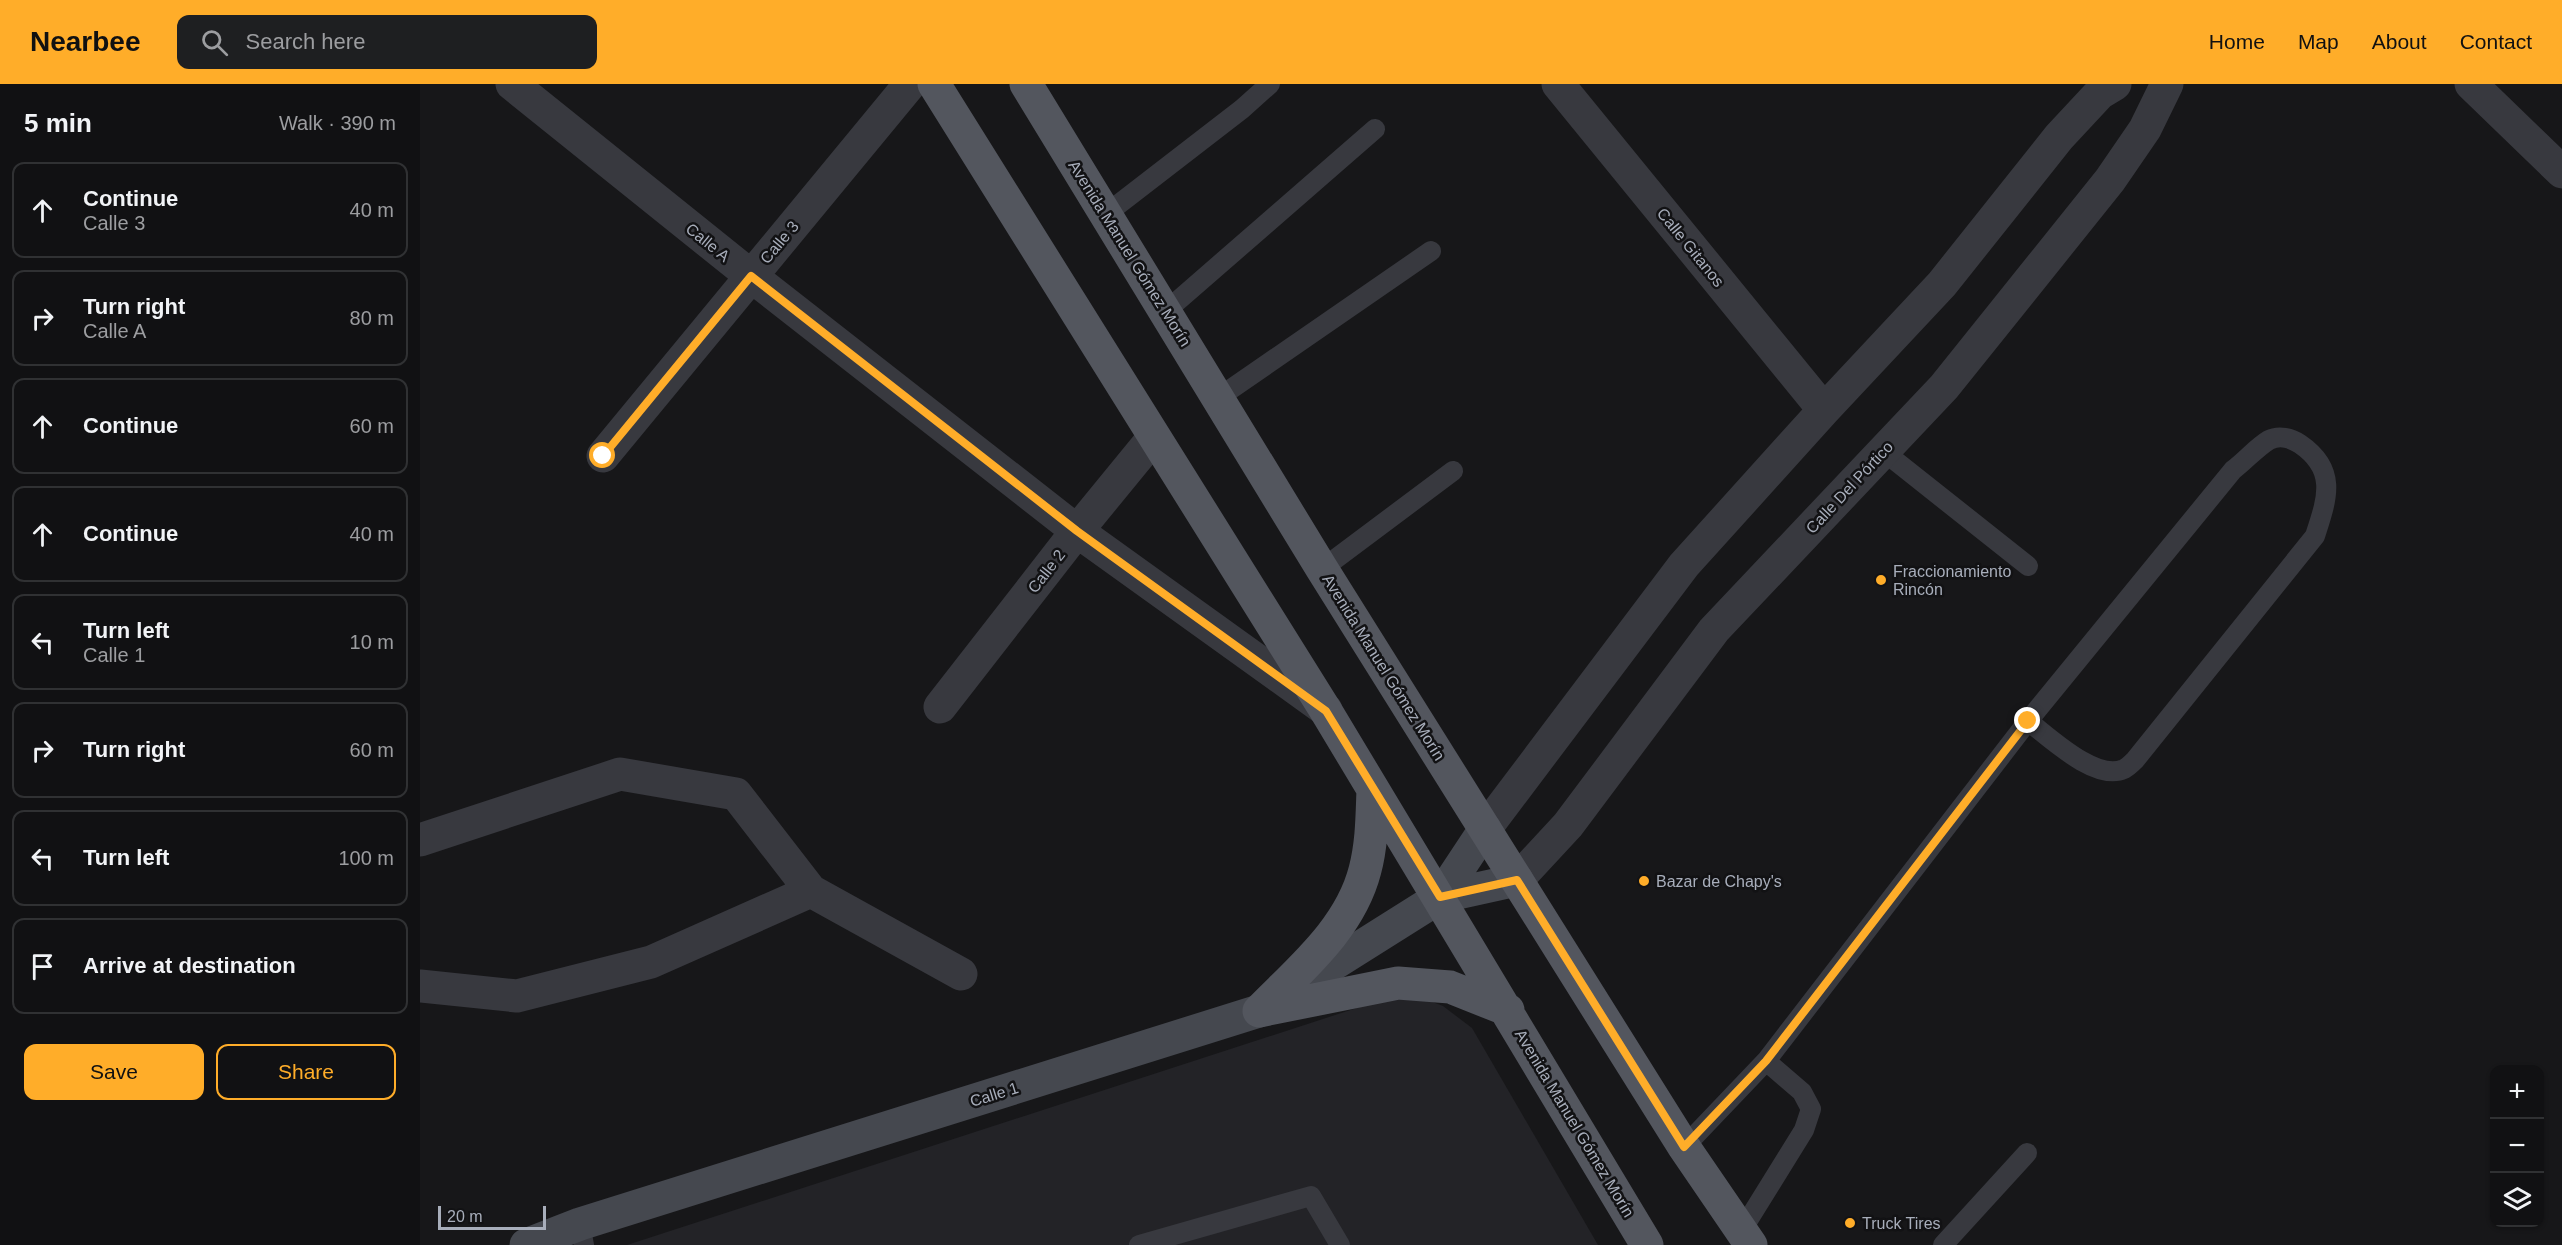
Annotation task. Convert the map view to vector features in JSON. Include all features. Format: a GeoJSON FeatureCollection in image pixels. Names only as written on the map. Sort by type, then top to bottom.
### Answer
{"type":"FeatureCollection","features":[{"type":"Feature","properties":{"kind":"main road","name":"Avenida Manuel Gómez Morín"},"geometry":{"type":"LineString","coordinates":[[934,84],[1326,711],[1508,1010],[1647,1245]]}},
{"type":"Feature","properties":{"kind":"main road","name":"Avenida Manuel Gómez Morín"},"geometry":{"type":"LineString","coordinates":[[1026,84],[1322,569],[1684,1147],[1746,1238]]}},
{"type":"Feature","properties":{"kind":"main road"},"geometry":{"type":"LineString","coordinates":[[1259,1011],[1329,939],[1354,899],[1365,872],[1372,833],[1373,789]]}},
{"type":"Feature","properties":{"kind":"main road"},"geometry":{"type":"LineString","coordinates":[[1259,1011],[1398,983],[1450,987],[1508,1010]]}},
{"type":"Feature","properties":{"kind":"street","name":"Calle A"},"geometry":{"type":"LineString","coordinates":[[512,84],[751,276],[1077,531],[1326,711]]}},
{"type":"Feature","properties":{"kind":"street","name":"Calle 3"},"geometry":{"type":"LineString","coordinates":[[603,456],[910,84]]}},
{"type":"Feature","properties":{"kind":"street","name":"Calle Gitanos"},"geometry":{"type":"LineString","coordinates":[[1558,84],[1824,410]]}},
{"type":"Feature","properties":{"kind":"street"},"geometry":{"type":"LineString","coordinates":[[1485,829],[1684,565],[1942,284],[2059,137],[2100,93],[2115,84]]}},
{"type":"Feature","properties":{"kind":"street","name":"Calle Del Pórtico"},"geometry":{"type":"LineString","coordinates":[[1517,880],[1568,825],[1714,630],[1944,387],[2110,180],[2145,129],[2167,84]]}},
{"type":"Feature","properties":{"kind":"street"},"geometry":{"type":"LineString","coordinates":[[2471,84],[2562,172]]}},
{"type":"Feature","properties":{"kind":"street","name":"Calle 2"},"geometry":{"type":"LineString","coordinates":[[940,708],[1077,531],[1154,437]]}},
{"type":"Feature","properties":{"kind":"street"},"geometry":{"type":"LineString","coordinates":[[420,840],[620,774],[736,794],[811,891],[961,974]]}},
{"type":"Feature","properties":{"kind":"street","name":"Calle 1"},"geometry":{"type":"LineString","coordinates":[[1440,897],[1485,829]]}},
{"type":"Feature","properties":{"kind":"street","name":"Calle 1"},"geometry":{"type":"LineString","coordinates":[[526,1245],[582,1234],[1259,1011],[1440,897],[1517,880]]}},
{"type":"Feature","properties":{"kind":"street"},"geometry":{"type":"LineString","coordinates":[[420,986],[517,996],[651,962],[811,891]]}},
{"type":"Feature","properties":{"kind":"lane"},"geometry":{"type":"LineString","coordinates":[[1106,214],[1242,109],[1270,84]]}},
{"type":"Feature","properties":{"kind":"lane"},"geometry":{"type":"LineString","coordinates":[[1166,311],[1375,129]]}},
{"type":"Feature","properties":{"kind":"lane"},"geometry":{"type":"LineString","coordinates":[[1218,398],[1431,251]]}},
{"type":"Feature","properties":{"kind":"lane"},"geometry":{"type":"LineString","coordinates":[[1684,1147],[1766,1061],[2028,721],[2233,470],[2270,440],[2282,437],[2295,440],[2320,462],[2326,478],[2327,495],[2315,536],[2135,760],[2123,770],[2108,771],[2086,764],[2028,721]]}},
{"type":"Feature","properties":{"kind":"lane"},"geometry":{"type":"LineString","coordinates":[[1883,451],[2028,566]]}},
{"type":"Feature","properties":{"kind":"lane"},"geometry":{"type":"LineString","coordinates":[[1322,569],[1453,471]]}},
{"type":"Feature","properties":{"kind":"lane"},"geometry":{"type":"LineString","coordinates":[[1746,1238],[1804,1130],[1811,1109],[1802,1092],[1766,1061]]}},
{"type":"Feature","properties":{"kind":"lane"},"geometry":{"type":"LineString","coordinates":[[1943,1245],[2027,1153]]}},
{"type":"Feature","properties":{"kind":"lane"},"geometry":{"type":"LineString","coordinates":[[1139,1245],[1311,1196],[1340,1245]]}},
{"type":"Feature","properties":{"kind":"shaded area"},"geometry":{"type":"Polygon","coordinates":[[[1406,992],[1443,1006],[1472,1028],[1598,1245],[627,1245],[1406,992]]]}},
{"type":"Feature","properties":{"kind":"place","name":"Fraccionamiento Rincón"},"geometry":{"type":"Point","coordinates":[1881,580]}},
{"type":"Feature","properties":{"kind":"place","name":"Bazar de Chapy's"},"geometry":{"type":"Point","coordinates":[1644,881]}},
{"type":"Feature","properties":{"kind":"place","name":"Truck Tires"},"geometry":{"type":"Point","coordinates":[1850,1223]}},
{"type":"Feature","properties":{"kind":"route"},"geometry":{"type":"LineString","coordinates":[[603,456],[751,276],[1077,531],[1326,711],[1440,897],[1517,880],[1684,1147],[1766,1061],[2028,721]]}}]}
